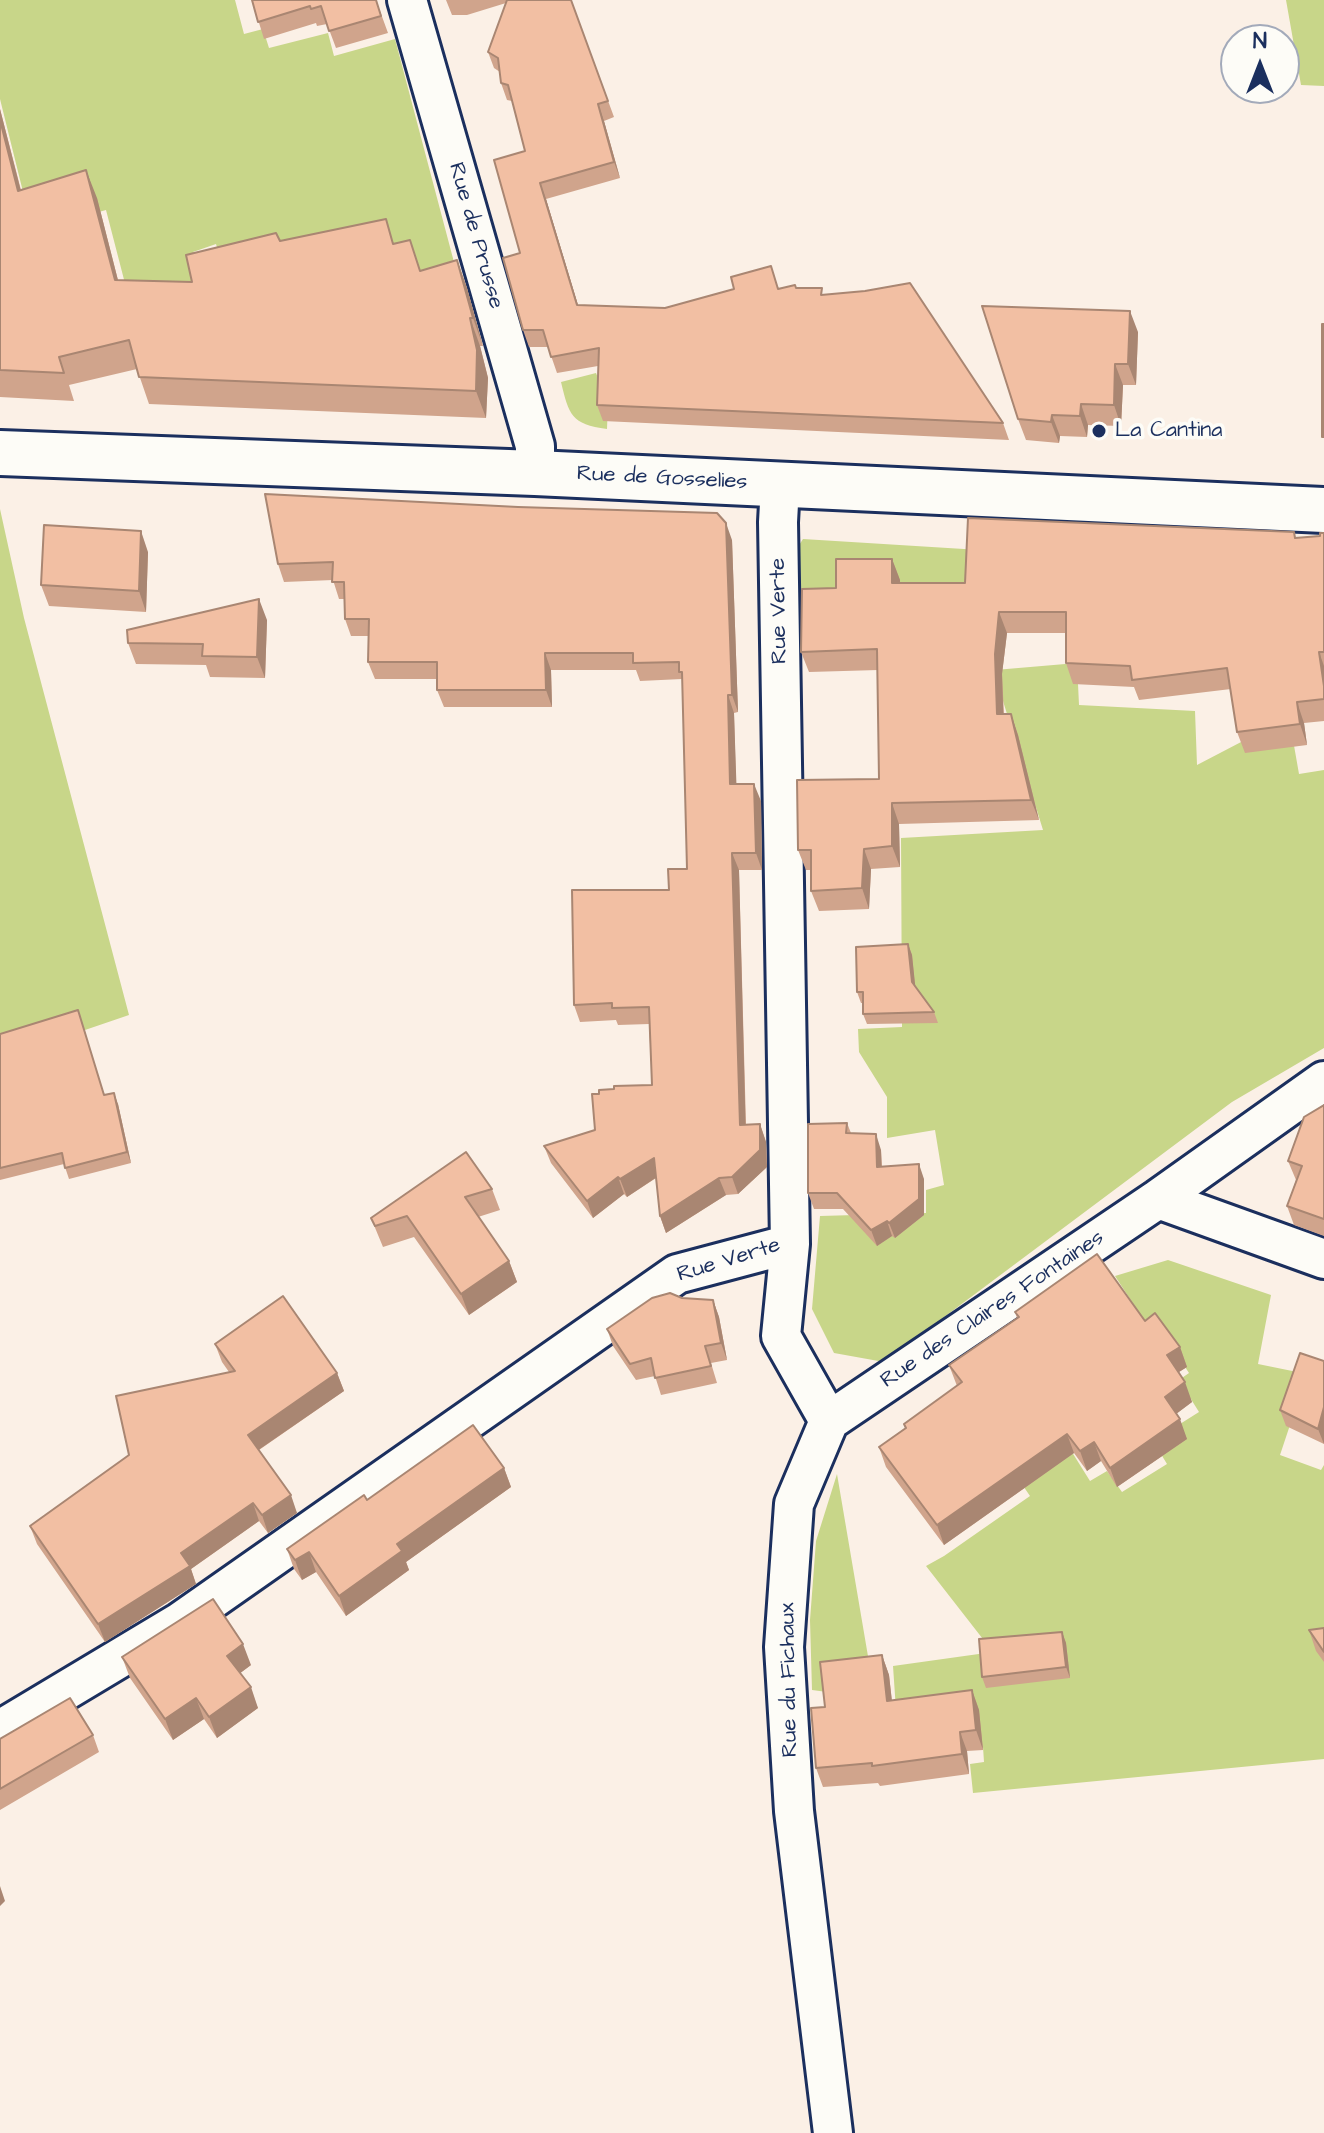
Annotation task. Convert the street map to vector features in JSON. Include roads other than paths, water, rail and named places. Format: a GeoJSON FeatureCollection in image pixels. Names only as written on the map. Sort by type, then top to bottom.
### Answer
{"type":"FeatureCollection","features":[{"type":"Feature","properties":{"kind":"main road","name":"Rue de Gosselies"},"geometry":{"type":"LineString","coordinates":[[0,453],[535,473],[1324,510]]}},
{"type":"Feature","properties":{"kind":"street","name":"Rue de Prusse"},"geometry":{"type":"LineString","coordinates":[[407,0],[535,446],[535,473]]}},
{"type":"Feature","properties":{"kind":"street","name":"Rue Verte"},"geometry":{"type":"LineString","coordinates":[[0,1730],[180,1622],[677,1274],[790,1244],[780,485]]}},
{"type":"Feature","properties":{"kind":"street","name":"Rue des Claires Fontaines"},"geometry":{"type":"LineString","coordinates":[[829,1421],[1158,1199],[1324,1081]]}},
{"type":"Feature","properties":{"kind":"street"},"geometry":{"type":"LineString","coordinates":[[1158,1199],[1324,1259]]}},
{"type":"Feature","properties":{"kind":"street"},"geometry":{"type":"LineString","coordinates":[[790,1244],[781,1336],[829,1421]]}},
{"type":"Feature","properties":{"kind":"street","name":"Rue du Fichaux"},"geometry":{"type":"LineString","coordinates":[[829,1421],[794,1504],[784,1647],[794,1811],[833,2133]]}},
{"type":"Feature","properties":{"kind":"place","name":"La Cantina"},"geometry":{"type":"Point","coordinates":[1099,431]}}]}
